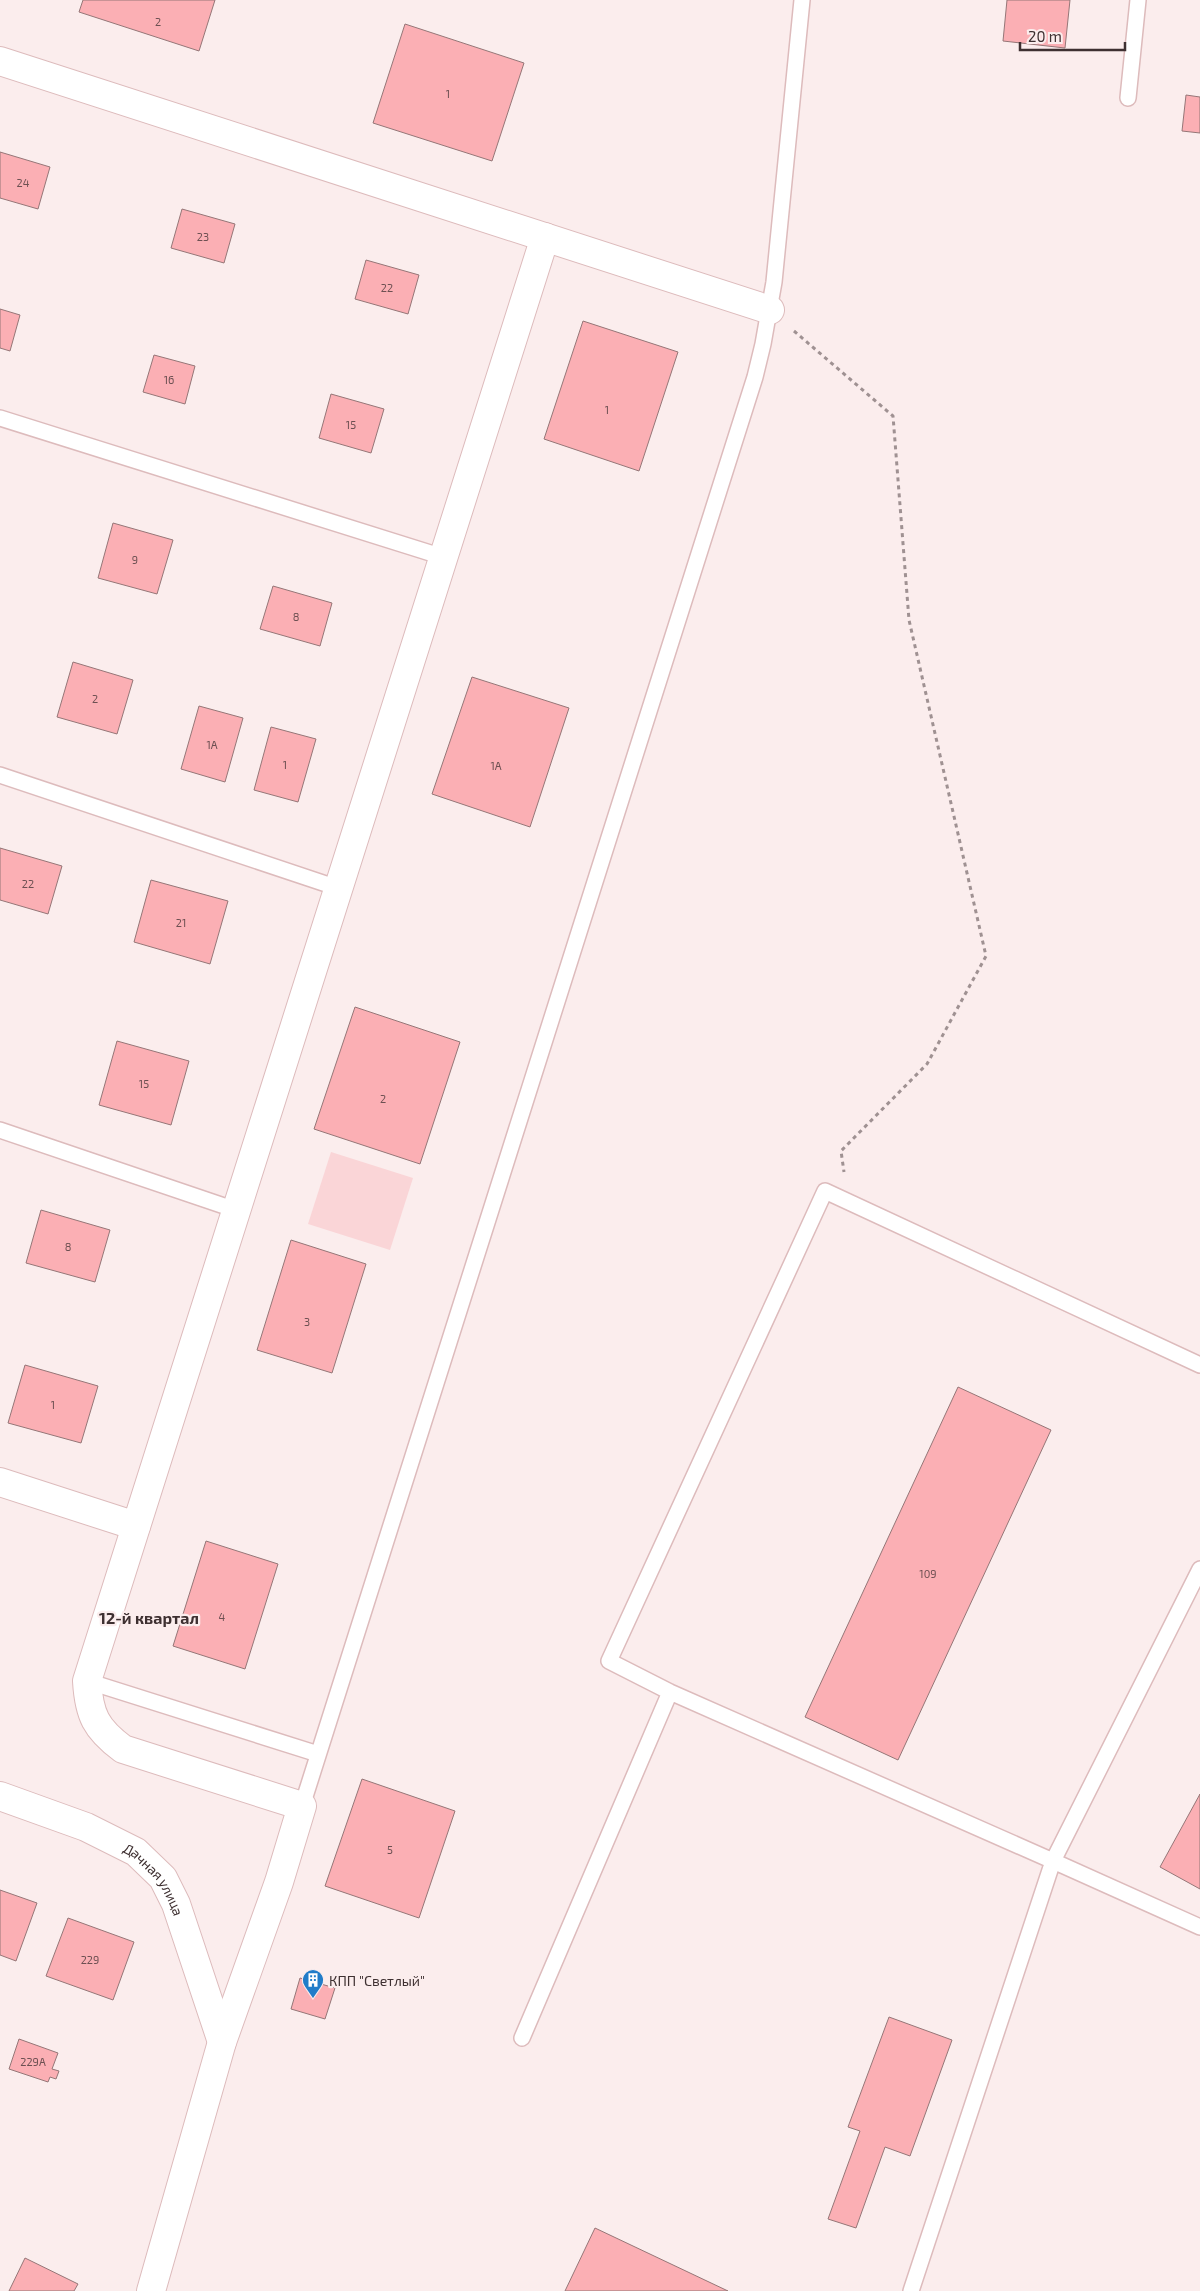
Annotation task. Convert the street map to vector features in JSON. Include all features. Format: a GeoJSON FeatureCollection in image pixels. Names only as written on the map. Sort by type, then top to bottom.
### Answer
{"type":"FeatureCollection","features":[{"type":"Feature","properties":{"kind":"street"},"geometry":{"type":"LineString","coordinates":[[0,60],[770,310]]}},
{"type":"Feature","properties":{"kind":"street"},"geometry":{"type":"LineString","coordinates":[[151,2291],[222,2042],[279,1882],[302,1806],[123,1749],[106,1736],[95,1721],[88,1704],[87,1681],[545,237]]}},
{"type":"Feature","properties":{"kind":"street"},"geometry":{"type":"LineString","coordinates":[[0,1482],[136,1526]]}},
{"type":"Feature","properties":{"kind":"street","name":"Дачная улица"},"geometry":{"type":"LineString","coordinates":[[0,1796],[86,1828],[136,1852],[163,1878],[176,1904],[222,2042]]}},
{"type":"Feature","properties":{"kind":"lane"},"geometry":{"type":"LineString","coordinates":[[302,1806],[755,377],[770,310],[802,0]]}},
{"type":"Feature","properties":{"kind":"lane"},"geometry":{"type":"LineString","coordinates":[[1128,98],[1138,0]]}},
{"type":"Feature","properties":{"kind":"lane"},"geometry":{"type":"LineString","coordinates":[[0,418],[443,557]]}},
{"type":"Feature","properties":{"kind":"lane"},"geometry":{"type":"LineString","coordinates":[[0,775],[338,888]]}},
{"type":"Feature","properties":{"kind":"lane"},"geometry":{"type":"LineString","coordinates":[[0,1130],[236,1210]]}},
{"type":"Feature","properties":{"kind":"lane"},"geometry":{"type":"LineString","coordinates":[[1200,1365],[824,1191],[609,1661],[670,1692],[1200,1927]]}},
{"type":"Feature","properties":{"kind":"lane"},"geometry":{"type":"LineString","coordinates":[[911,2291],[1052,1861],[1200,1569]]}},
{"type":"Feature","properties":{"kind":"lane"},"geometry":{"type":"LineString","coordinates":[[87,1681],[318,1754]]}},
{"type":"Feature","properties":{"kind":"lane"},"geometry":{"type":"LineString","coordinates":[[522,2038],[670,1692]]}},
{"type":"Feature","properties":{"kind":"path"},"geometry":{"type":"LineString","coordinates":[[770,310],[894,416],[909,620],[986,956],[927,1064],[841,1151],[847,1200]]}},
{"type":"Feature","properties":{"kind":"shaded area"},"geometry":{"type":"Polygon","coordinates":[[[331,1152],[413,1178],[390,1250],[308,1224],[331,1152]]]}},
{"type":"Feature","properties":{"kind":"building"},"geometry":{"type":"Polygon","coordinates":[[[83,0],[215,0],[199,51],[79,12],[83,0]]]}},
{"type":"Feature","properties":{"kind":"building"},"geometry":{"type":"Polygon","coordinates":[[[1007,0],[1070,0],[1065,48],[1003,41],[1007,0]]]}},
{"type":"Feature","properties":{"kind":"building"},"geometry":{"type":"Polygon","coordinates":[[[405,24],[524,63],[492,161],[373,123],[405,24]]]}},
{"type":"Feature","properties":{"kind":"building"},"geometry":{"type":"Polygon","coordinates":[[[1186,95],[1200,97],[1200,133],[1182,131],[1186,95]]]}},
{"type":"Feature","properties":{"kind":"building"},"geometry":{"type":"Polygon","coordinates":[[[0,152],[50,167],[38,209],[0,198],[0,152]]]}},
{"type":"Feature","properties":{"kind":"building"},"geometry":{"type":"Polygon","coordinates":[[[182,209],[235,224],[224,263],[171,248],[182,209]]]}},
{"type":"Feature","properties":{"kind":"building"},"geometry":{"type":"Polygon","coordinates":[[[366,260],[419,275],[408,314],[355,299],[366,260]]]}},
{"type":"Feature","properties":{"kind":"building"},"geometry":{"type":"Polygon","coordinates":[[[0,309],[20,315],[10,351],[0,348],[0,309]]]}},
{"type":"Feature","properties":{"kind":"building"},"geometry":{"type":"Polygon","coordinates":[[[583,321],[678,352],[639,471],[544,439],[583,321]]]}},
{"type":"Feature","properties":{"kind":"building"},"geometry":{"type":"Polygon","coordinates":[[[154,355],[195,366],[185,404],[143,392],[154,355]]]}},
{"type":"Feature","properties":{"kind":"building"},"geometry":{"type":"Polygon","coordinates":[[[331,394],[384,409],[371,453],[319,438],[331,394]]]}},
{"type":"Feature","properties":{"kind":"building"},"geometry":{"type":"Polygon","coordinates":[[[113,523],[173,540],[157,594],[98,578],[113,523]]]}},
{"type":"Feature","properties":{"kind":"building"},"geometry":{"type":"Polygon","coordinates":[[[273,586],[332,603],[320,646],[260,629],[273,586]]]}},
{"type":"Feature","properties":{"kind":"building"},"geometry":{"type":"Polygon","coordinates":[[[73,662],[133,680],[117,734],[57,717],[73,662]]]}},
{"type":"Feature","properties":{"kind":"building"},"geometry":{"type":"Polygon","coordinates":[[[472,677],[569,708],[530,827],[432,794],[472,677]]]}},
{"type":"Feature","properties":{"kind":"building"},"geometry":{"type":"Polygon","coordinates":[[[199,706],[243,718],[225,782],[181,769],[199,706]]]}},
{"type":"Feature","properties":{"kind":"building"},"geometry":{"type":"Polygon","coordinates":[[[271,727],[316,739],[298,802],[254,790],[271,727]]]}},
{"type":"Feature","properties":{"kind":"building"},"geometry":{"type":"Polygon","coordinates":[[[0,848],[62,866],[48,914],[0,900],[0,848]]]}},
{"type":"Feature","properties":{"kind":"building"},"geometry":{"type":"Polygon","coordinates":[[[151,880],[228,901],[210,964],[134,942],[151,880]]]}},
{"type":"Feature","properties":{"kind":"building"},"geometry":{"type":"Polygon","coordinates":[[[355,1007],[460,1042],[420,1164],[314,1129],[355,1007]]]}},
{"type":"Feature","properties":{"kind":"building"},"geometry":{"type":"Polygon","coordinates":[[[117,1041],[189,1061],[171,1125],[99,1105],[117,1041]]]}},
{"type":"Feature","properties":{"kind":"building"},"geometry":{"type":"Polygon","coordinates":[[[41,1210],[110,1230],[95,1282],[26,1263],[41,1210]]]}},
{"type":"Feature","properties":{"kind":"building"},"geometry":{"type":"Polygon","coordinates":[[[291,1240],[366,1264],[332,1373],[257,1350],[291,1240]]]}},
{"type":"Feature","properties":{"kind":"building"},"geometry":{"type":"Polygon","coordinates":[[[25,1365],[98,1386],[81,1443],[8,1423],[25,1365]]]}},
{"type":"Feature","properties":{"kind":"building"},"geometry":{"type":"Polygon","coordinates":[[[958,1387],[1051,1430],[898,1760],[805,1717],[958,1387]]]}},
{"type":"Feature","properties":{"kind":"building"},"geometry":{"type":"Polygon","coordinates":[[[206,1541],[278,1564],[245,1669],[173,1646],[206,1541]]]}},
{"type":"Feature","properties":{"kind":"building"},"geometry":{"type":"Polygon","coordinates":[[[362,1779],[455,1811],[419,1918],[325,1886],[362,1779]]]}},
{"type":"Feature","properties":{"kind":"building"},"geometry":{"type":"Polygon","coordinates":[[[1200,1794],[1200,1889],[1160,1867],[1200,1794]]]}},
{"type":"Feature","properties":{"kind":"building"},"geometry":{"type":"Polygon","coordinates":[[[0,1890],[37,1903],[16,1961],[0,1955],[0,1890]]]}},
{"type":"Feature","properties":{"kind":"building"},"geometry":{"type":"Polygon","coordinates":[[[68,1918],[134,1942],[113,2000],[46,1976],[68,1918]]]}},
{"type":"Feature","properties":{"kind":"building","name":"КПП \"Светлый\""},"geometry":{"type":"Polygon","coordinates":[[[300,1978],[335,1988],[325,2019],[291,2009],[300,1978]]]}},
{"type":"Feature","properties":{"kind":"building"},"geometry":{"type":"Polygon","coordinates":[[[889,2017],[952,2040],[910,2156],[885,2147],[856,2228],[828,2219],[860,2131],[848,2127],[889,2017]]]}},
{"type":"Feature","properties":{"kind":"building"},"geometry":{"type":"Polygon","coordinates":[[[19,2039],[58,2053],[52,2069],[59,2071],[56,2079],[50,2077],[48,2082],[9,2069],[19,2039]]]}},
{"type":"Feature","properties":{"kind":"building"},"geometry":{"type":"Polygon","coordinates":[[[595,2228],[728,2291],[565,2291],[595,2228]]]}},
{"type":"Feature","properties":{"kind":"building"},"geometry":{"type":"Polygon","coordinates":[[[25,2258],[78,2284],[74,2291],[9,2291],[25,2258]]]}},
{"type":"Feature","properties":{"kind":"place","name":"КПП \"Светлый\""},"geometry":{"type":"Point","coordinates":[313,1999]}},
{"type":"Feature","properties":{"kind":"district","name":"12-й квартал"},"geometry":{"type":"Point","coordinates":[149,1617]}}]}
